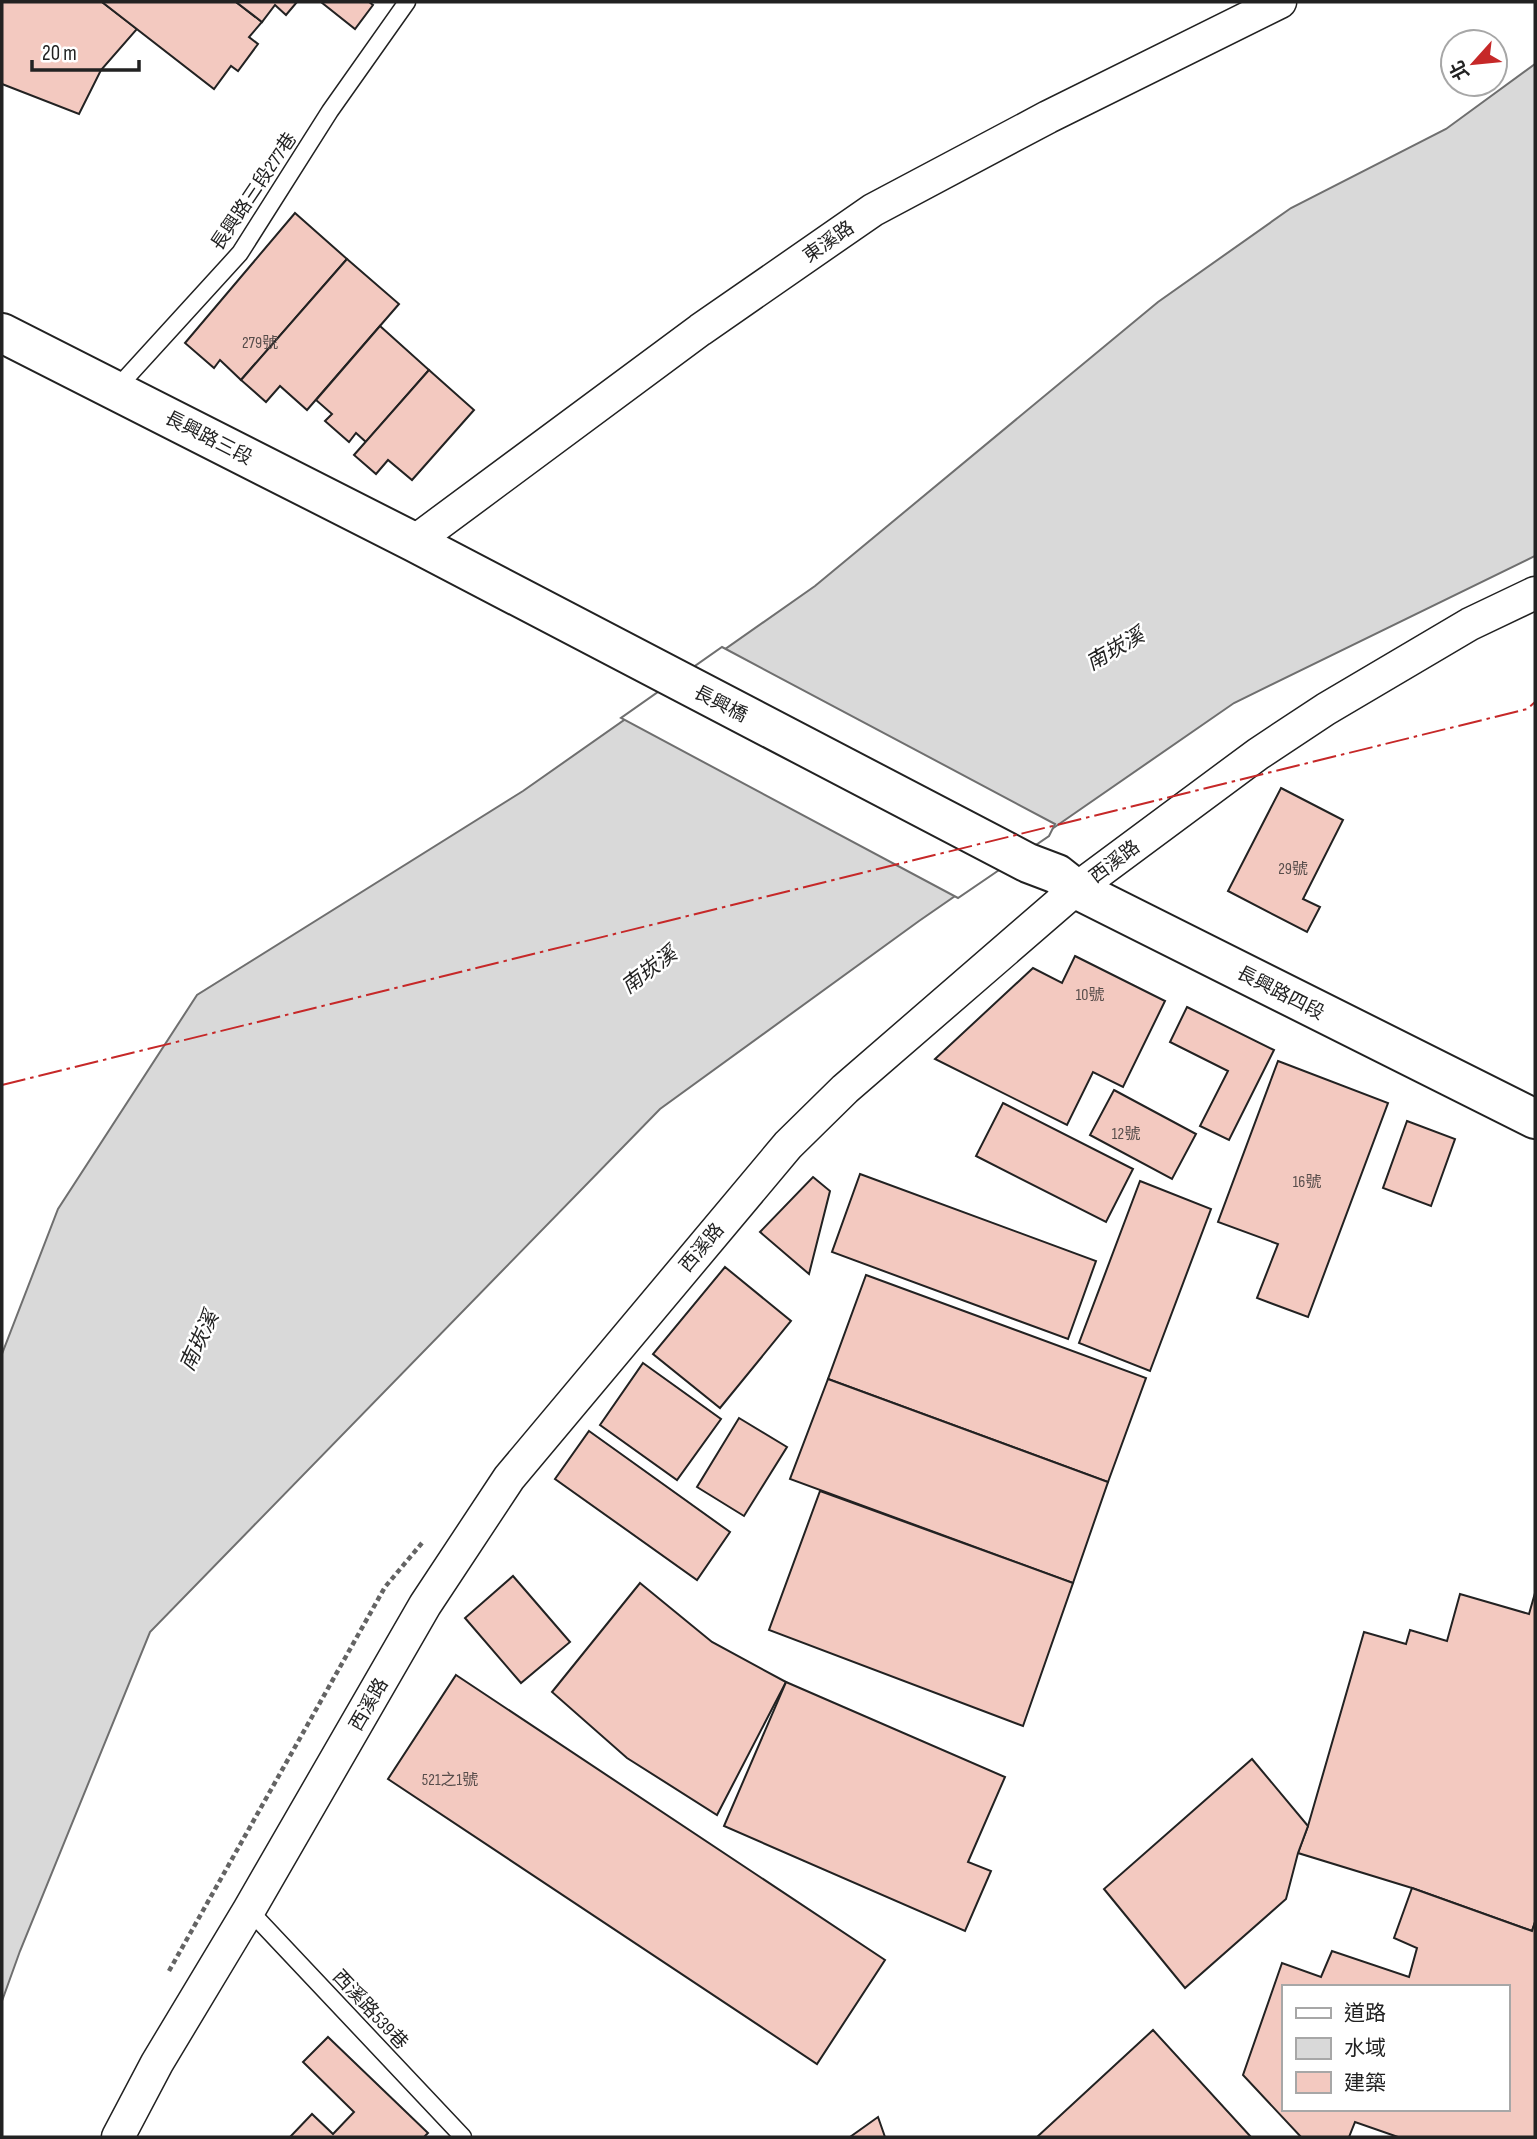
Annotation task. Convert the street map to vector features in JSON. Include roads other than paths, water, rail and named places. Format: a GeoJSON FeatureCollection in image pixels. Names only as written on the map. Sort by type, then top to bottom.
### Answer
{"type":"FeatureCollection","features":[{"type":"Feature","properties":{"kind":"street","name":"東溪路"},"geometry":{"type":"LineString","coordinates":[[414,542],[700,330],[873,210],[1048,117],[1280,2]]}},
{"type":"Feature","properties":{"kind":"street","name":"長興路三段"},"geometry":{"type":"LineString","coordinates":[[2,333],[414,542]]}},
{"type":"Feature","properties":{"kind":"street","name":"長興橋"},"geometry":{"type":"LineString","coordinates":[[414,542],[1028,863]]}},
{"type":"Feature","properties":{"kind":"street","name":"西溪路"},"geometry":{"type":"LineString","coordinates":[[118,2137],[157,2063],[249,1910],[425,1605],[509,1478],[788,1145],[845,1089],[1076,889],[1258,754],[1326,709],[1471,624],[1535,593]]}},
{"type":"Feature","properties":{"kind":"street","name":"長興路四段"},"geometry":{"type":"LineString","coordinates":[[1028,863],[1057,874],[1076,889],[1535,1119]]}},
{"type":"Feature","properties":{"kind":"lane","name":"長興路三段277巷"},"geometry":{"type":"LineString","coordinates":[[116,389],[240,253],[330,111],[407,2]]}},
{"type":"Feature","properties":{"kind":"lane","name":"西溪路539巷"},"geometry":{"type":"LineString","coordinates":[[249,1910],[463,2137]]}},
{"type":"Feature","properties":{"kind":"water","name":"南崁溪"},"geometry":{"type":"Polygon","coordinates":[[[1535,64],[1535,556],[1234,703],[919,921],[660,1109],[150,1632],[2,2001],[2,1354],[58,1209],[197,995],[523,791],[815,586],[1158,302],[1291,208],[1446,129],[1488,98],[1509,98],[1509,83],[1535,64]]]}}]}
